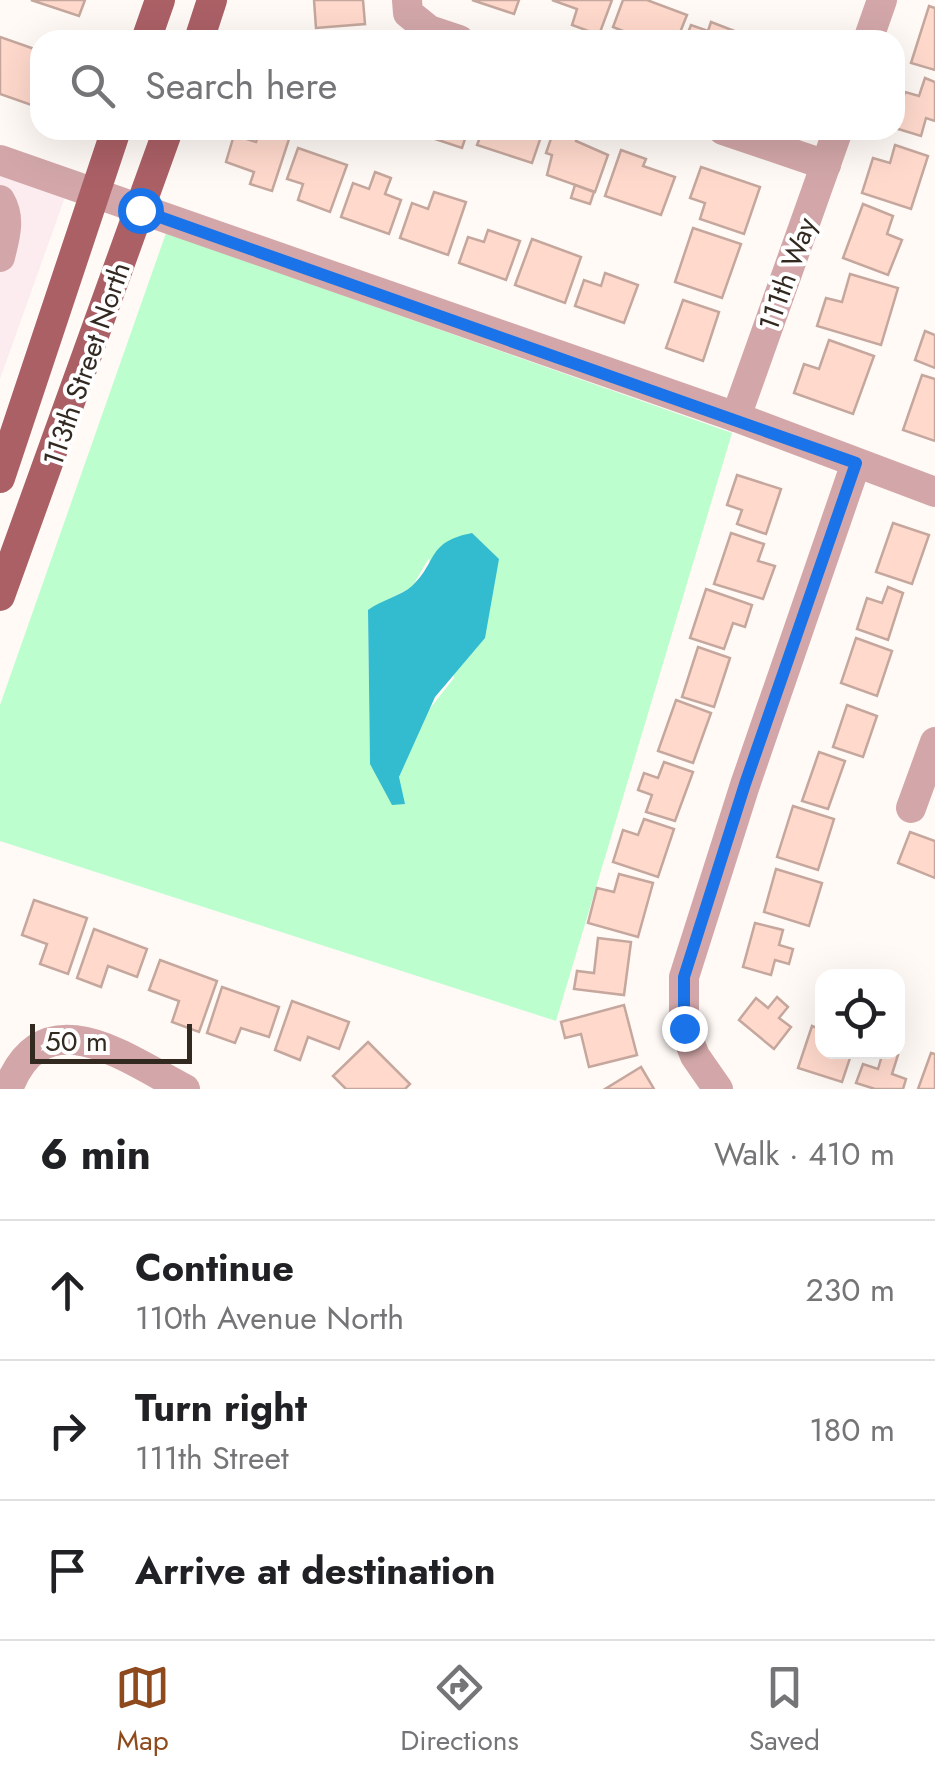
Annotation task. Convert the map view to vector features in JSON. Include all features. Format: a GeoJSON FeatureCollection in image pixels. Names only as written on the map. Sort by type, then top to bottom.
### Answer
{"type":"FeatureCollection","features":[{"type":"Feature","properties":{"kind":"main road"},"geometry":{"type":"LineString","coordinates":[[150,30],[160,0]]}},
{"type":"Feature","properties":{"kind":"main road"},"geometry":{"type":"LineString","coordinates":[[202,30],[212,0]]}},
{"type":"Feature","properties":{"kind":"main road","name":"113th Street North"},"geometry":{"type":"LineString","coordinates":[[0,478],[113,140]]}},
{"type":"Feature","properties":{"kind":"main road","name":"113th Street North"},"geometry":{"type":"LineString","coordinates":[[0,596],[164,140]]}},
{"type":"Feature","properties":{"kind":"street"},"geometry":{"type":"LineString","coordinates":[[872,30],[882,0]]}},
{"type":"Feature","properties":{"kind":"street"},"geometry":{"type":"LineString","coordinates":[[408,6],[429,30]]}},
{"type":"Feature","properties":{"kind":"street"},"geometry":{"type":"LineString","coordinates":[[752,140],[826,165]]}},
{"type":"Feature","properties":{"kind":"street","name":"111th Way"},"geometry":{"type":"LineString","coordinates":[[736,418],[835,140]]}},
{"type":"Feature","properties":{"kind":"street"},"geometry":{"type":"LineString","coordinates":[[0,160],[736,418],[935,492]]}},
{"type":"Feature","properties":{"kind":"street"},"geometry":{"type":"LineString","coordinates":[[0,200],[6,210],[7,232],[0,256]]}},
{"type":"Feature","properties":{"kind":"street"},"geometry":{"type":"LineString","coordinates":[[718,1089],[695,1056],[684,1028],[684,977],[745,784],[856,463]]}},
{"type":"Feature","properties":{"kind":"street"},"geometry":{"type":"LineString","coordinates":[[912,808],[935,742]]}},
{"type":"Feature","properties":{"kind":"street"},"geometry":{"type":"LineString","coordinates":[[10,1085],[32,1053],[55,1038],[88,1039],[185,1089]]}},
{"type":"Feature","properties":{"kind":"shaded area"},"geometry":{"type":"Polygon","coordinates":[[[0,174],[65,197],[0,379],[0,174]]]}},
{"type":"Feature","properties":{"kind":"green space"},"geometry":{"type":"Polygon","coordinates":[[[166,233],[732,433],[556,1021],[0,841],[0,705],[166,233]],[[429,558],[412,587],[368,610],[370,764],[399,777],[424,716],[454,678],[429,558]]]}},
{"type":"Feature","properties":{"kind":"water"},"geometry":{"type":"Polygon","coordinates":[[[472,533],[499,559],[485,638],[435,697],[399,777],[405,804],[392,805],[370,764],[368,610],[412,586],[440,547],[472,533]]]}},
{"type":"Feature","properties":{"kind":"building"},"geometry":{"type":"Polygon","coordinates":[[[31,0],[85,0],[79,16],[31,0]]]}},
{"type":"Feature","properties":{"kind":"building"},"geometry":{"type":"Polygon","coordinates":[[[314,0],[363,0],[365,24],[316,28],[314,0]]]}},
{"type":"Feature","properties":{"kind":"building"},"geometry":{"type":"Polygon","coordinates":[[[472,0],[519,0],[514,14],[472,0]]]}},
{"type":"Feature","properties":{"kind":"building"},"geometry":{"type":"Polygon","coordinates":[[[552,0],[612,0],[601,30],[572,25],[577,9],[552,0]]]}},
{"type":"Feature","properties":{"kind":"building"},"geometry":{"type":"Polygon","coordinates":[[[623,0],[647,0],[687,15],[681,30],[613,27],[623,0]]]}},
{"type":"Feature","properties":{"kind":"building"},"geometry":{"type":"Polygon","coordinates":[[[929,6],[935,8],[935,70],[911,63],[929,6]]]}},
{"type":"Feature","properties":{"kind":"building"},"geometry":{"type":"Polygon","coordinates":[[[711,22],[732,30],[708,30],[711,22]]]}},
{"type":"Feature","properties":{"kind":"building"},"geometry":{"type":"Polygon","coordinates":[[[0,37],[30,48],[30,104],[0,94],[0,37]]]}},
{"type":"Feature","properties":{"kind":"building"},"geometry":{"type":"Polygon","coordinates":[[[925,78],[935,82],[935,121],[926,118],[921,136],[905,131],[905,92],[919,96],[925,78]]]}},
{"type":"Feature","properties":{"kind":"building"},"geometry":{"type":"Polygon","coordinates":[[[233,140],[289,140],[272,191],[250,184],[254,172],[226,162],[233,140]]]}},
{"type":"Feature","properties":{"kind":"building"},"geometry":{"type":"Polygon","coordinates":[[[438,140],[465,140],[462,148],[438,140]]]}},
{"type":"Feature","properties":{"kind":"building"},"geometry":{"type":"Polygon","coordinates":[[[479,140],[540,140],[532,163],[477,145],[479,140]]]}},
{"type":"Feature","properties":{"kind":"building"},"geometry":{"type":"Polygon","coordinates":[[[551,140],[576,140],[608,155],[595,192],[547,175],[552,155],[546,153],[551,140]]]}},
{"type":"Feature","properties":{"kind":"building"},"geometry":{"type":"Polygon","coordinates":[[[895,145],[928,156],[911,209],[862,193],[873,158],[890,163],[895,145]]]}},
{"type":"Feature","properties":{"kind":"building"},"geometry":{"type":"Polygon","coordinates":[[[298,148],[347,165],[330,212],[298,200],[303,184],[287,179],[298,148]]]}},
{"type":"Feature","properties":{"kind":"building"},"geometry":{"type":"Polygon","coordinates":[[[621,150],[646,159],[643,166],[675,177],[661,215],[605,196],[621,150]]]}},
{"type":"Feature","properties":{"kind":"building"},"geometry":{"type":"Polygon","coordinates":[[[701,167],[760,187],[744,234],[700,219],[705,203],[690,198],[701,167]]]}},
{"type":"Feature","properties":{"kind":"building"},"geometry":{"type":"Polygon","coordinates":[[[375,172],[391,178],[385,194],[401,200],[389,234],[341,217],[353,183],[369,189],[375,172]]]}},
{"type":"Feature","properties":{"kind":"building"},"geometry":{"type":"Polygon","coordinates":[[[575,185],[594,192],[590,204],[571,198],[575,185]]]}},
{"type":"Feature","properties":{"kind":"building"},"geometry":{"type":"Polygon","coordinates":[[[434,192],[466,202],[448,255],[400,238],[412,203],[428,209],[434,192]]]}},
{"type":"Feature","properties":{"kind":"building"},"geometry":{"type":"Polygon","coordinates":[[[863,204],[893,216],[887,234],[902,240],[888,275],[843,258],[863,204]]]}},
{"type":"Feature","properties":{"kind":"building"},"geometry":{"type":"Polygon","coordinates":[[[693,228],[741,244],[722,298],[675,282],[693,228]]]}},
{"type":"Feature","properties":{"kind":"building"},"geometry":{"type":"Polygon","coordinates":[[[488,230],[520,241],[506,280],[459,263],[468,237],[484,242],[488,230]]]}},
{"type":"Feature","properties":{"kind":"building"},"geometry":{"type":"Polygon","coordinates":[[[532,239],[581,257],[565,303],[515,285],[532,239]]]}},
{"type":"Feature","properties":{"kind":"building"},"geometry":{"type":"Polygon","coordinates":[[[605,273],[638,285],[624,323],[575,306],[584,280],[601,286],[605,273]]]}},
{"type":"Feature","properties":{"kind":"building"},"geometry":{"type":"Polygon","coordinates":[[[850,274],[898,288],[881,345],[817,326],[826,298],[842,302],[850,274]]]}},
{"type":"Feature","properties":{"kind":"building"},"geometry":{"type":"Polygon","coordinates":[[[683,300],[719,312],[703,361],[666,348],[683,300]]]}},
{"type":"Feature","properties":{"kind":"building"},"geometry":{"type":"Polygon","coordinates":[[[925,331],[935,335],[935,368],[915,360],[925,331]]]}},
{"type":"Feature","properties":{"kind":"building"},"geometry":{"type":"Polygon","coordinates":[[[829,340],[874,356],[853,414],[794,393],[804,364],[819,369],[829,340]]]}},
{"type":"Feature","properties":{"kind":"building"},"geometry":{"type":"Polygon","coordinates":[[[922,375],[935,379],[935,441],[903,430],[922,375]]]}},
{"type":"Feature","properties":{"kind":"building"},"geometry":{"type":"Polygon","coordinates":[[[737,475],[781,489],[766,534],[737,524],[742,510],[727,505],[737,475]]]}},
{"type":"Feature","properties":{"kind":"building"},"geometry":{"type":"Polygon","coordinates":[[[893,523],[929,535],[912,584],[876,572],[893,523]]]}},
{"type":"Feature","properties":{"kind":"building"},"geometry":{"type":"Polygon","coordinates":[[[731,533],[764,544],[758,561],[775,566],[763,599],[714,584],[731,533]]]}},
{"type":"Feature","properties":{"kind":"building"},"geometry":{"type":"Polygon","coordinates":[[[888,587],[903,593],[888,640],[857,629],[867,598],[882,603],[888,587]]]}},
{"type":"Feature","properties":{"kind":"building"},"geometry":{"type":"Polygon","coordinates":[[[706,589],[752,605],[745,627],[733,623],[724,649],[690,638],[706,589]]]}},
{"type":"Feature","properties":{"kind":"building"},"geometry":{"type":"Polygon","coordinates":[[[856,638],[892,651],[877,696],[841,683],[856,638]]]}},
{"type":"Feature","properties":{"kind":"building"},"geometry":{"type":"Polygon","coordinates":[[[698,647],[730,658],[714,707],[682,697],[698,647]]]}},
{"type":"Feature","properties":{"kind":"building"},"geometry":{"type":"Polygon","coordinates":[[[676,700],[711,713],[693,763],[658,751],[676,700]]]}},
{"type":"Feature","properties":{"kind":"building"},"geometry":{"type":"Polygon","coordinates":[[[847,705],[877,716],[863,757],[833,747],[847,705]]]}},
{"type":"Feature","properties":{"kind":"building"},"geometry":{"type":"Polygon","coordinates":[[[819,752],[845,761],[828,809],[802,801],[819,752]]]}},
{"type":"Feature","properties":{"kind":"building"},"geometry":{"type":"Polygon","coordinates":[[[664,762],[693,772],[675,821],[646,812],[652,795],[638,790],[644,773],[658,778],[664,762]]]}},
{"type":"Feature","properties":{"kind":"building"},"geometry":{"type":"Polygon","coordinates":[[[793,806],[834,819],[818,870],[777,857],[793,806]]]}},
{"type":"Feature","properties":{"kind":"building"},"geometry":{"type":"Polygon","coordinates":[[[644,819],[674,829],[658,877],[613,862],[623,830],[638,835],[644,819]]]}},
{"type":"Feature","properties":{"kind":"building"},"geometry":{"type":"Polygon","coordinates":[[[910,832],[935,841],[935,878],[898,863],[910,832]]]}},
{"type":"Feature","properties":{"kind":"building"},"geometry":{"type":"Polygon","coordinates":[[[776,869],[822,883],[809,926],[764,912],[776,869]]]}},
{"type":"Feature","properties":{"kind":"building"},"geometry":{"type":"Polygon","coordinates":[[[619,874],[653,883],[638,937],[588,923],[597,888],[614,892],[619,874]]]}},
{"type":"Feature","properties":{"kind":"building"},"geometry":{"type":"Polygon","coordinates":[[[34,900],[87,918],[68,974],[40,964],[47,944],[22,935],[34,900]]]}},
{"type":"Feature","properties":{"kind":"building"},"geometry":{"type":"Polygon","coordinates":[[[755,923],[783,930],[779,945],[793,949],[789,964],[775,960],[771,975],[743,967],[755,923]]]}},
{"type":"Feature","properties":{"kind":"building"},"geometry":{"type":"Polygon","coordinates":[[[94,929],[147,949],[137,977],[108,966],[101,987],[77,978],[94,929]]]}},
{"type":"Feature","properties":{"kind":"building"},"geometry":{"type":"Polygon","coordinates":[[[598,938],[631,942],[624,995],[574,989],[577,971],[594,973],[598,938]]]}},
{"type":"Feature","properties":{"kind":"building"},"geometry":{"type":"Polygon","coordinates":[[[160,960],[217,981],[199,1032],[172,1022],[179,1001],[149,990],[160,960]]]}},
{"type":"Feature","properties":{"kind":"building"},"geometry":{"type":"Polygon","coordinates":[[[222,987],[279,1007],[269,1037],[241,1028],[235,1043],[207,1033],[222,987]]]}},
{"type":"Feature","properties":{"kind":"building"},"geometry":{"type":"Polygon","coordinates":[[[777,997],[788,1007],[779,1018],[791,1027],[774,1049],[739,1020],[756,998],[768,1008],[777,997]]]}},
{"type":"Feature","properties":{"kind":"building"},"geometry":{"type":"Polygon","coordinates":[[[292,1001],[349,1022],[339,1049],[308,1037],[300,1060],[275,1050],[292,1001]]]}},
{"type":"Feature","properties":{"kind":"building"},"geometry":{"type":"Polygon","coordinates":[[[624,1005],[637,1055],[589,1067],[581,1034],[565,1038],[561,1022],[624,1005]]]}},
{"type":"Feature","properties":{"kind":"building"},"geometry":{"type":"Polygon","coordinates":[[[812,1026],[815,1059],[850,1059],[842,1082],[798,1068],[812,1026]]]}},
{"type":"Feature","properties":{"kind":"building"},"geometry":{"type":"Polygon","coordinates":[[[368,1042],[410,1084],[405,1089],[346,1089],[333,1076],[368,1042]]]}},
{"type":"Feature","properties":{"kind":"building"},"geometry":{"type":"Polygon","coordinates":[[[931,1053],[935,1054],[935,1089],[918,1089],[931,1053]]]}},
{"type":"Feature","properties":{"kind":"building"},"geometry":{"type":"Polygon","coordinates":[[[881,1059],[897,1059],[892,1074],[906,1079],[903,1089],[875,1089],[856,1083],[863,1064],[878,1069],[881,1059]]]}},
{"type":"Feature","properties":{"kind":"building"},"geometry":{"type":"Polygon","coordinates":[[[641,1067],[654,1089],[605,1089],[641,1067]]]}},
{"type":"Feature","properties":{"kind":"route"},"geometry":{"type":"LineString","coordinates":[[140,210],[856,463],[745,784],[684,977],[684,1028]]}}]}
